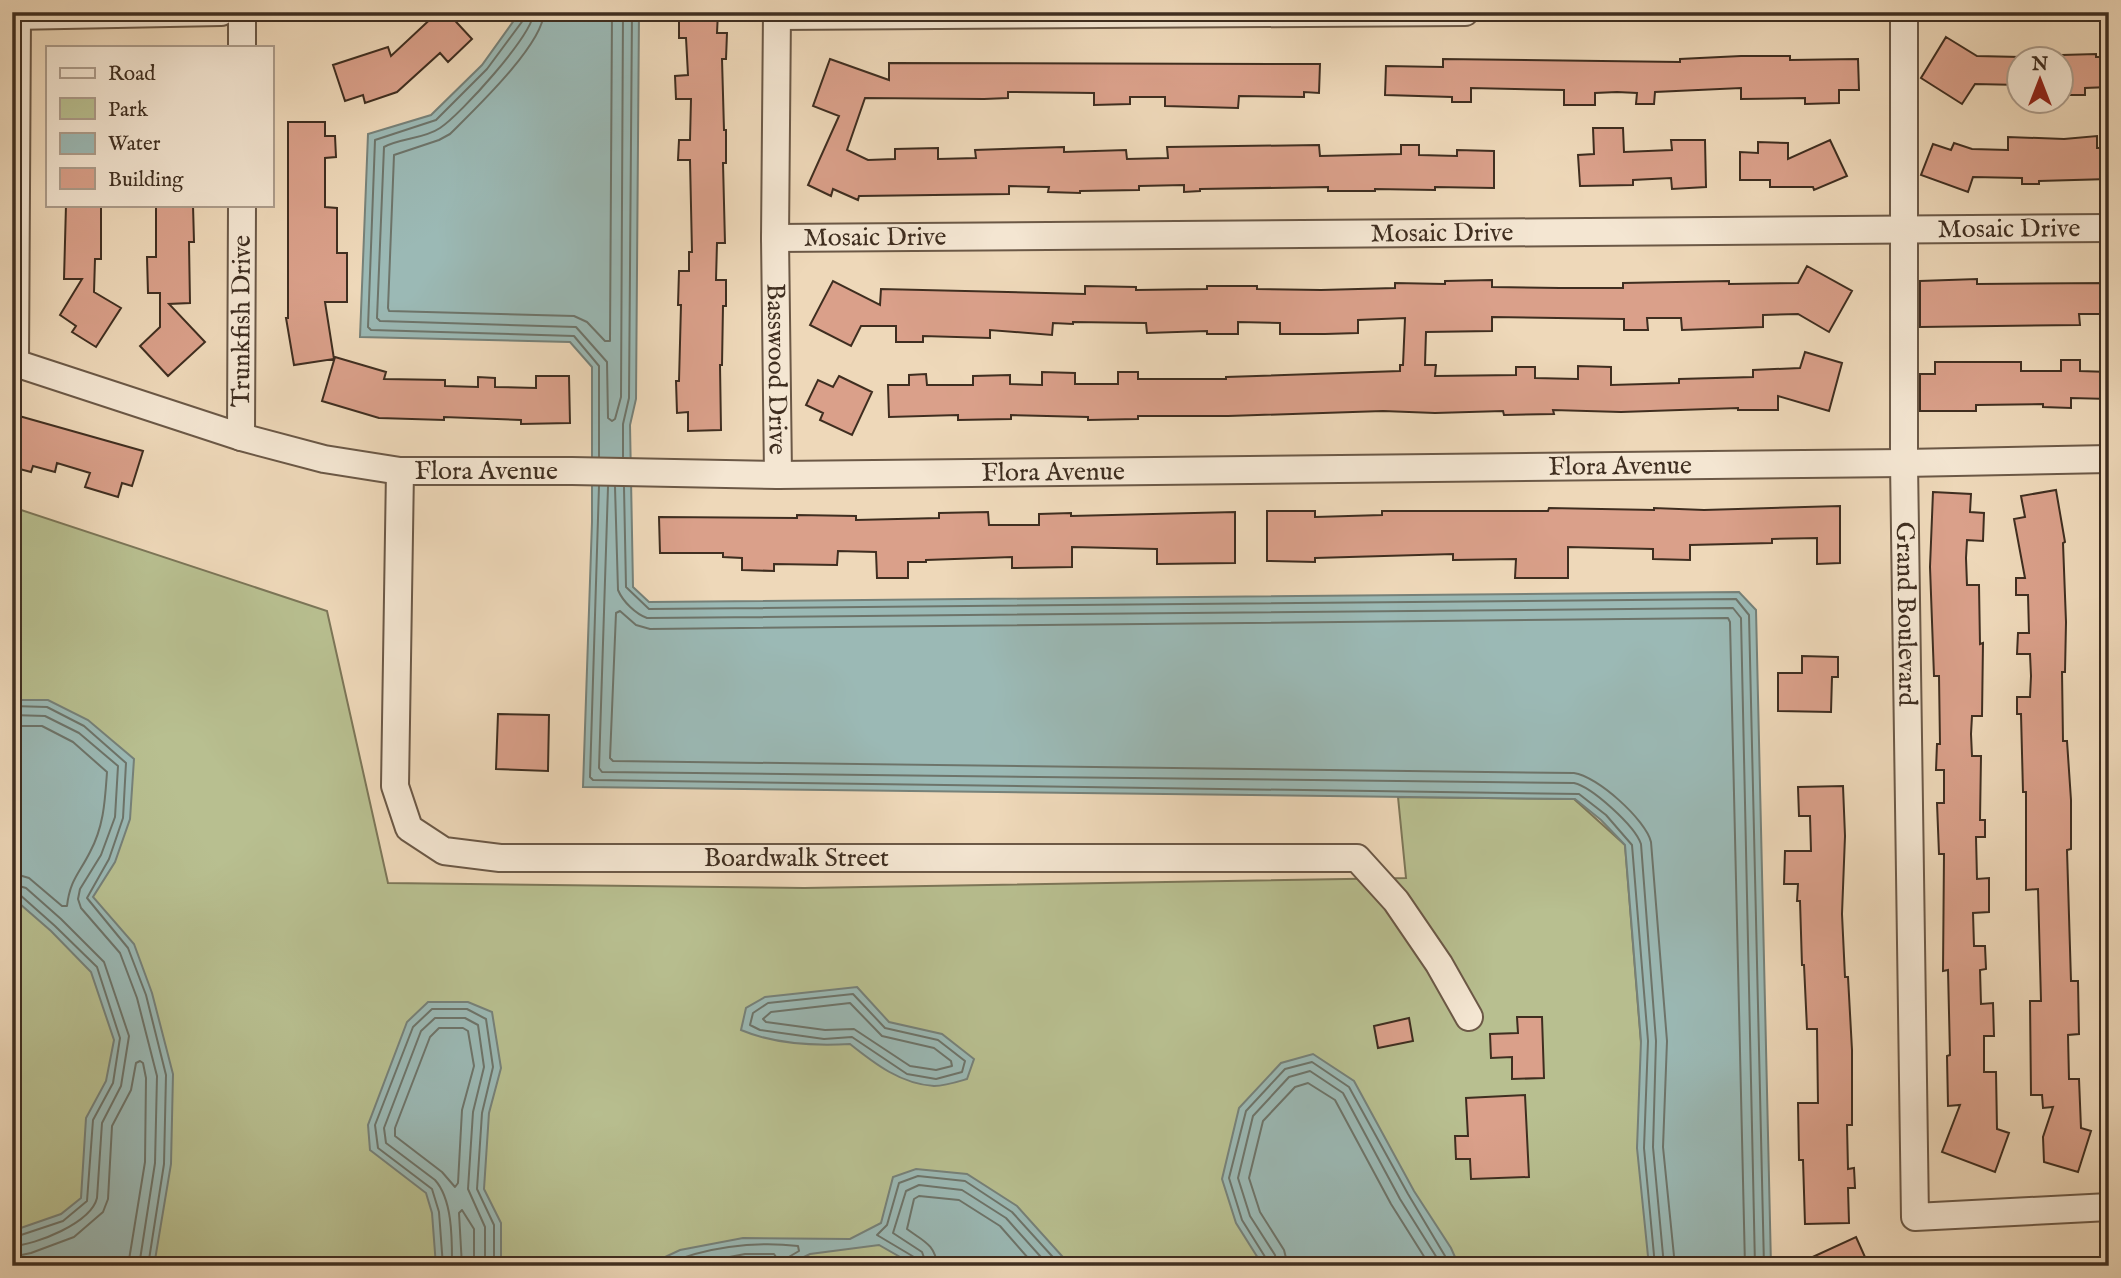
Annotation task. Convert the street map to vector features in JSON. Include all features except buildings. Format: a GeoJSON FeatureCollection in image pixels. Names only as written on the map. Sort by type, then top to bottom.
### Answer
{"type":"FeatureCollection","features":[{"type":"Feature","properties":{"kind":"street"},"geometry":{"type":"LineString","coordinates":[[13,363],[15,16],[221,12]]}},
{"type":"Feature","properties":{"kind":"street"},"geometry":{"type":"LineString","coordinates":[[242,12],[242,46]]}},
{"type":"Feature","properties":{"kind":"street"},"geometry":{"type":"LineString","coordinates":[[777,14],[1465,12]]}},
{"type":"Feature","properties":{"kind":"street","name":"Grand Boulevard"},"geometry":{"type":"LineString","coordinates":[[1904,12],[1904,464],[1915,1217],[2109,1207]]}},
{"type":"Feature","properties":{"kind":"street","name":"Basswood Drive"},"geometry":{"type":"LineString","coordinates":[[777,14],[775,238],[778,475]]}},
{"type":"Feature","properties":{"kind":"street","name":"Trunkfish Drive"},"geometry":{"type":"LineString","coordinates":[[241,437],[242,206]]}},
{"type":"Feature","properties":{"kind":"street","name":"Mosaic Drive"},"geometry":{"type":"LineString","coordinates":[[775,238],[2109,228]]}},
{"type":"Feature","properties":{"kind":"street","name":"Flora Avenue"},"geometry":{"type":"LineString","coordinates":[[13,363],[241,437],[324,459],[400,471],[778,475],[1904,464],[2109,459]]}},
{"type":"Feature","properties":{"kind":"street","name":"Boardwalk Street"},"geometry":{"type":"LineString","coordinates":[[400,471],[395,786],[408,828],[444,851],[500,858],[1357,858],[1396,901],[1439,964],[1469,1017]]}},
{"type":"Feature","properties":{"kind":"green space"},"geometry":{"type":"Polygon","coordinates":[[[12,507],[327,611],[388,883],[804,888],[1406,878],[1398,797],[1574,799],[1625,845],[1659,1266],[12,1266],[12,507]]]}},
{"type":"Feature","properties":{"kind":"water"},"geometry":{"type":"Polygon","coordinates":[[[520,12],[639,12],[636,399],[630,425],[633,587],[649,602],[1739,592],[1756,610],[1771,1266],[1649,1266],[1637,1148],[1641,1041],[1625,845],[1601,820],[1575,799],[583,787],[592,522],[592,367],[570,342],[360,337],[368,134],[431,115],[482,65],[520,12]]]}},
{"type":"Feature","properties":{"kind":"water"},"geometry":{"type":"Polygon","coordinates":[[[12,700],[48,700],[88,720],[134,759],[130,819],[115,862],[93,897],[134,944],[152,993],[173,1074],[171,1164],[154,1266],[12,1266],[12,1231],[61,1214],[81,1198],[86,1118],[106,1081],[114,1040],[91,972],[51,931],[12,897],[12,700]]]}},
{"type":"Feature","properties":{"kind":"water"},"geometry":{"type":"Polygon","coordinates":[[[857,987],[889,1022],[942,1034],[974,1059],[967,1079],[934,1086],[922,1084],[889,1072],[850,1044],[795,1043],[741,1030],[746,1008],[765,997],[857,987]]]}},
{"type":"Feature","properties":{"kind":"water"},"geometry":{"type":"Polygon","coordinates":[[[428,1002],[468,1002],[492,1012],[501,1068],[489,1113],[484,1189],[501,1223],[501,1266],[436,1266],[432,1213],[426,1193],[370,1150],[368,1125],[407,1022],[428,1002]]]}},
{"type":"Feature","properties":{"kind":"water"},"geometry":{"type":"Polygon","coordinates":[[[1313,1054],[1354,1081],[1414,1191],[1451,1248],[1459,1266],[1263,1266],[1236,1223],[1222,1179],[1239,1108],[1281,1063],[1313,1054]]]}},
{"type":"Feature","properties":{"kind":"water"},"geometry":{"type":"Polygon","coordinates":[[[916,1169],[967,1174],[1017,1206],[1071,1266],[916,1266],[879,1245],[810,1254],[785,1266],[646,1266],[680,1250],[743,1238],[850,1239],[881,1223],[893,1177],[916,1169]]]}}]}
